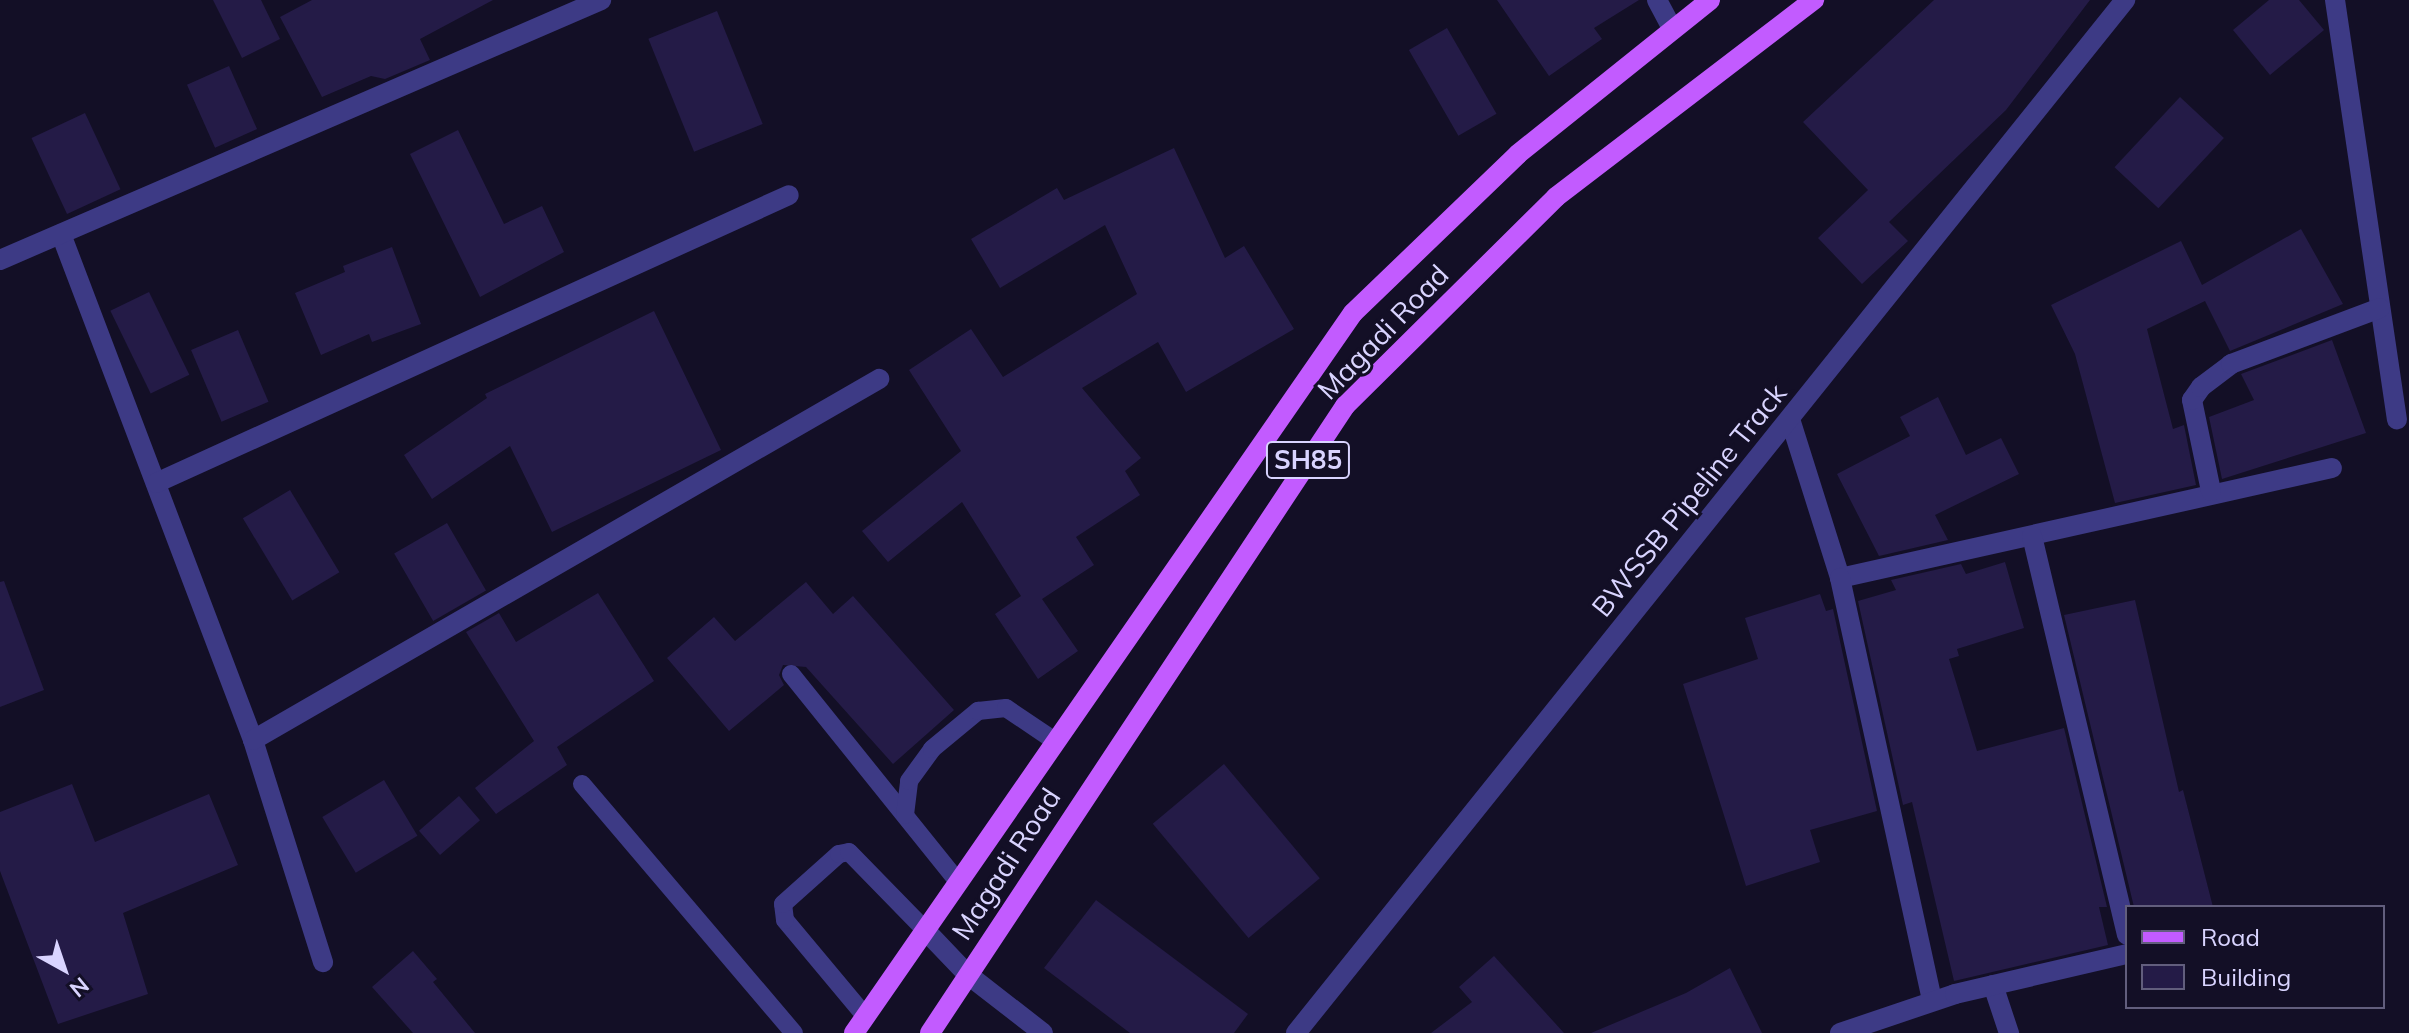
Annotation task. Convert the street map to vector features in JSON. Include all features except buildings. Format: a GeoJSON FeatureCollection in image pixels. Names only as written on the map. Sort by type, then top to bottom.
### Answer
{"type":"FeatureCollection","features":[{"type":"Feature","properties":{"kind":"main road","name":"Magadi Road"},"geometry":{"type":"LineString","coordinates":[[860,1025],[1353,313],[1518,154],[1710,0]]}},
{"type":"Feature","properties":{"kind":"main road","name":"Magadi Road"},"geometry":{"type":"LineString","coordinates":[[930,1033],[1345,406],[1556,197],[1814,0]]}},
{"type":"Feature","properties":{"kind":"street"},"geometry":{"type":"LineString","coordinates":[[0,260],[601,0]]}},
{"type":"Feature","properties":{"kind":"street"},"geometry":{"type":"LineString","coordinates":[[1657,0],[1672,28]]}},
{"type":"Feature","properties":{"kind":"street","name":"BWSSB Pipeline Track"},"geometry":{"type":"LineString","coordinates":[[1296,1033],[2125,0]]}},
{"type":"Feature","properties":{"kind":"street"},"geometry":{"type":"LineString","coordinates":[[2335,0],[2397,419]]}},
{"type":"Feature","properties":{"kind":"street"},"geometry":{"type":"LineString","coordinates":[[156,483],[789,195]]}},
{"type":"Feature","properties":{"kind":"street"},"geometry":{"type":"LineString","coordinates":[[61,234],[253,740],[323,962]]}},
{"type":"Feature","properties":{"kind":"street"},"geometry":{"type":"LineString","coordinates":[[2211,491],[2192,400],[2201,387],[2231,364],[2380,308]]}},
{"type":"Feature","properties":{"kind":"street"},"geometry":{"type":"LineString","coordinates":[[253,740],[879,379]]}},
{"type":"Feature","properties":{"kind":"street"},"geometry":{"type":"LineString","coordinates":[[1790,419],[1840,578],[1932,1001]]}},
{"type":"Feature","properties":{"kind":"street"},"geometry":{"type":"LineString","coordinates":[[1840,578],[2032,536],[2211,491],[2332,468]]}},
{"type":"Feature","properties":{"kind":"street"},"geometry":{"type":"LineString","coordinates":[[2032,536],[2125,927]]}},
{"type":"Feature","properties":{"kind":"street"},"geometry":{"type":"LineString","coordinates":[[926,931],[967,974],[1043,1033]]}},
{"type":"Feature","properties":{"kind":"street"},"geometry":{"type":"LineString","coordinates":[[1840,1033],[1932,1001],[2125,954]]}},
{"type":"Feature","properties":{"kind":"street"},"geometry":{"type":"LineString","coordinates":[[1993,985],[2009,1033]]}},
{"type":"Feature","properties":{"kind":"lane"},"geometry":{"type":"LineString","coordinates":[[791,674],[958,882]]}},
{"type":"Feature","properties":{"kind":"lane"},"geometry":{"type":"LineString","coordinates":[[905,815],[909,781],[932,749],[978,711],[1006,708],[1055,741]]}},
{"type":"Feature","properties":{"kind":"lane"},"geometry":{"type":"LineString","coordinates":[[582,784],[794,1033]]}},
{"type":"Feature","properties":{"kind":"lane"},"geometry":{"type":"LineString","coordinates":[[860,1025],[785,920],[783,904],[839,854],[849,852],[926,931]]}}]}
